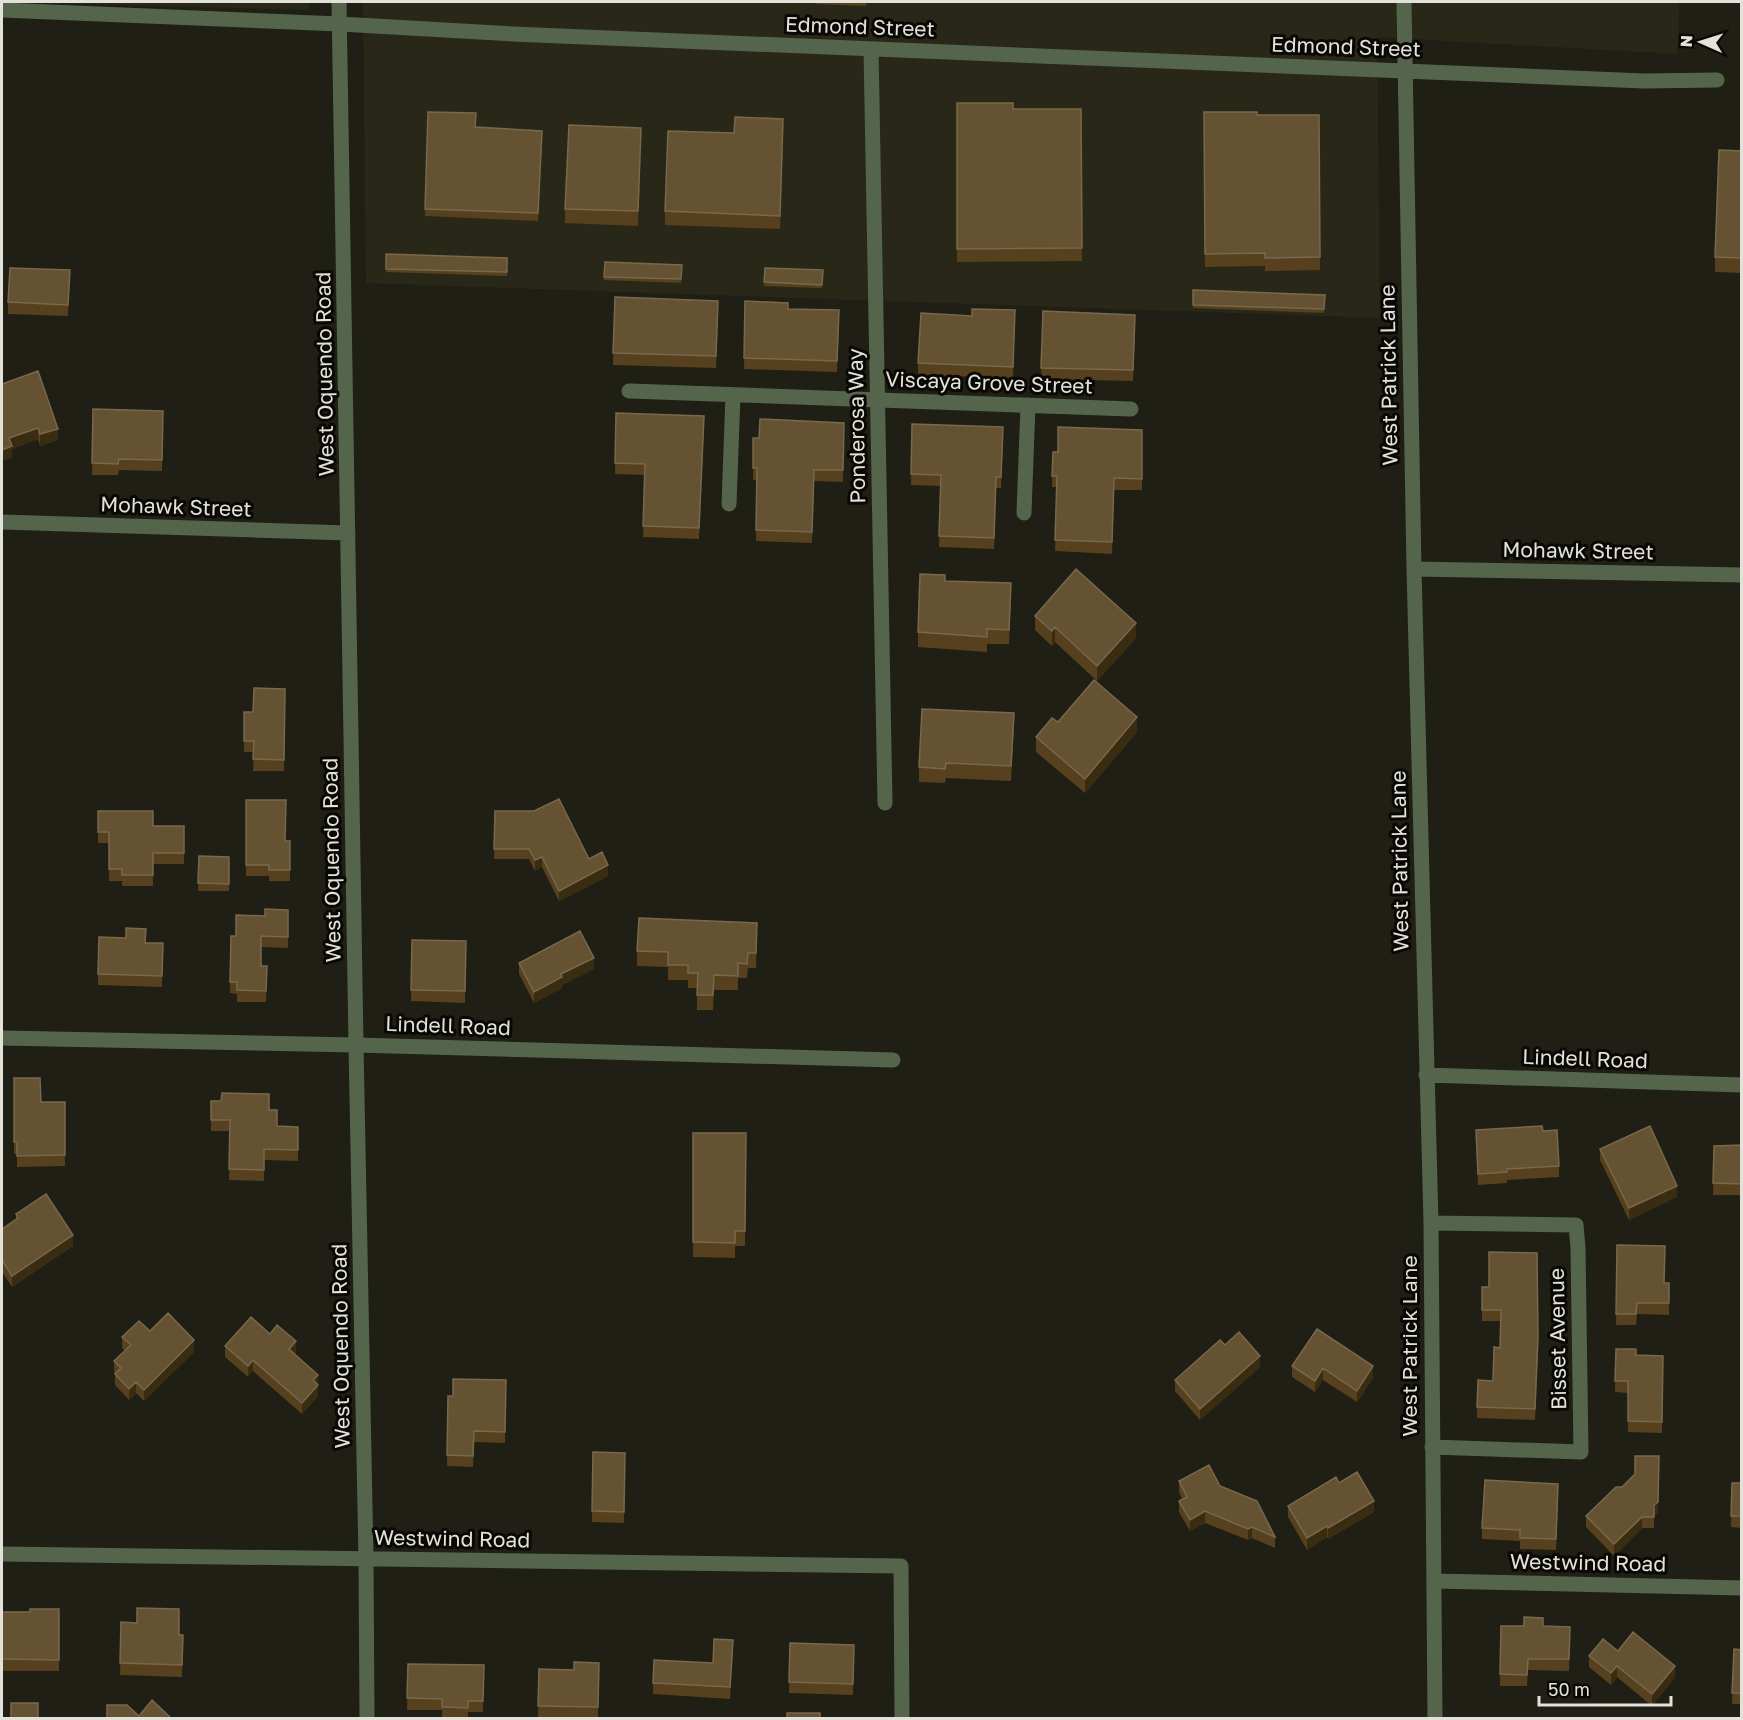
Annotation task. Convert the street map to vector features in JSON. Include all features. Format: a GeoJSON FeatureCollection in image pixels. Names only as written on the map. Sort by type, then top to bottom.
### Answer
{"type":"FeatureCollection","features":[{"type":"Feature","properties":{"kind":"street","name":"West Oquendo Road"},"geometry":{"type":"LineString","coordinates":[[339,2],[367,1719]]}},
{"type":"Feature","properties":{"kind":"street","name":"West Patrick Lane"},"geometry":{"type":"LineString","coordinates":[[1404,2],[1414,569],[1431,1223],[1435,1719]]}},
{"type":"Feature","properties":{"kind":"street","name":"Edmond Street"},"geometry":{"type":"LineString","coordinates":[[2,10],[340,24],[513,34],[1644,81],[1717,80]]}},
{"type":"Feature","properties":{"kind":"street","name":"Ponderosa Way"},"geometry":{"type":"LineString","coordinates":[[871,48],[885,803]]}},
{"type":"Feature","properties":{"kind":"street","name":"Viscaya Grove Street"},"geometry":{"type":"LineString","coordinates":[[629,391],[1131,409]]}},
{"type":"Feature","properties":{"kind":"street"},"geometry":{"type":"LineString","coordinates":[[729,504],[733,394]]}},
{"type":"Feature","properties":{"kind":"street"},"geometry":{"type":"LineString","coordinates":[[1024,513],[1028,405]]}},
{"type":"Feature","properties":{"kind":"street","name":"Mohawk Street"},"geometry":{"type":"LineString","coordinates":[[2,522],[348,533]]}},
{"type":"Feature","properties":{"kind":"street","name":"Mohawk Street"},"geometry":{"type":"LineString","coordinates":[[1414,569],[1742,575]]}},
{"type":"Feature","properties":{"kind":"street","name":"Lindell Road"},"geometry":{"type":"LineString","coordinates":[[2,1038],[893,1060]]}},
{"type":"Feature","properties":{"kind":"street","name":"Lindell Road"},"geometry":{"type":"LineString","coordinates":[[1426,1075],[1742,1085]]}},
{"type":"Feature","properties":{"kind":"street","name":"Bisset Avenue"},"geometry":{"type":"LineString","coordinates":[[1431,1223],[1576,1225],[1581,1452],[1432,1447]]}},
{"type":"Feature","properties":{"kind":"street","name":"Westwind Road"},"geometry":{"type":"LineString","coordinates":[[2,1554],[901,1566],[902,1719]]}},
{"type":"Feature","properties":{"kind":"street","name":"Westwind Road"},"geometry":{"type":"LineString","coordinates":[[1434,1581],[1742,1588]]}},
{"type":"Feature","properties":{"kind":"shaded area"},"geometry":{"type":"Polygon","coordinates":[[[2,2],[309,2],[309,10],[2,2]]]}},
{"type":"Feature","properties":{"kind":"shaded area"},"geometry":{"type":"Polygon","coordinates":[[[363,2],[1679,2],[1678,54],[1377,37],[1380,318],[366,283],[363,2]]]}},
{"type":"Feature","properties":{"kind":"building"},"geometry":{"type":"Polygon","coordinates":[[[957,103],[1013,103],[1013,109],[1081,109],[1082,248],[957,249],[957,103]]]}},
{"type":"Feature","properties":{"kind":"building"},"geometry":{"type":"Polygon","coordinates":[[[428,112],[476,113],[475,127],[542,131],[538,213],[425,209],[428,112]]]}},
{"type":"Feature","properties":{"kind":"building"},"geometry":{"type":"Polygon","coordinates":[[[1204,112],[1319,115],[1320,257],[1265,258],[1265,253],[1205,254],[1204,112]]]}},
{"type":"Feature","properties":{"kind":"building"},"geometry":{"type":"Polygon","coordinates":[[[735,117],[783,119],[780,216],[665,211],[668,131],[734,133],[735,117]]]}},
{"type":"Feature","properties":{"kind":"building"},"geometry":{"type":"Polygon","coordinates":[[[569,125],[641,128],[638,211],[565,209],[569,125]]]}},
{"type":"Feature","properties":{"kind":"building"},"geometry":{"type":"Polygon","coordinates":[[[1719,150],[1742,151],[1742,258],[1715,257],[1719,150]]]}},
{"type":"Feature","properties":{"kind":"building"},"geometry":{"type":"Polygon","coordinates":[[[386,254],[507,258],[507,272],[386,269],[386,254]]]}},
{"type":"Feature","properties":{"kind":"building"},"geometry":{"type":"Polygon","coordinates":[[[605,262],[682,265],[681,279],[604,277],[605,262]]]}},
{"type":"Feature","properties":{"kind":"building"},"geometry":{"type":"Polygon","coordinates":[[[10,268],[70,270],[68,305],[8,302],[10,268]]]}},
{"type":"Feature","properties":{"kind":"building"},"geometry":{"type":"Polygon","coordinates":[[[765,268],[823,270],[822,285],[764,282],[765,268]]]}},
{"type":"Feature","properties":{"kind":"building"},"geometry":{"type":"Polygon","coordinates":[[[1193,290],[1325,295],[1324,309],[1193,305],[1193,290]]]}},
{"type":"Feature","properties":{"kind":"building"},"geometry":{"type":"Polygon","coordinates":[[[615,297],[718,301],[716,356],[613,353],[615,297]]]}},
{"type":"Feature","properties":{"kind":"building"},"geometry":{"type":"Polygon","coordinates":[[[745,301],[788,303],[788,309],[839,310],[837,361],[744,358],[745,301]]]}},
{"type":"Feature","properties":{"kind":"building"},"geometry":{"type":"Polygon","coordinates":[[[972,309],[1015,310],[1013,367],[918,363],[921,313],[972,316],[972,309]]]}},
{"type":"Feature","properties":{"kind":"building"},"geometry":{"type":"Polygon","coordinates":[[[1043,311],[1135,315],[1133,370],[1041,368],[1043,311]]]}},
{"type":"Feature","properties":{"kind":"building"},"geometry":{"type":"Polygon","coordinates":[[[38,371],[58,429],[40,434],[38,428],[9,438],[12,446],[2,450],[2,384],[38,371]]]}},
{"type":"Feature","properties":{"kind":"building"},"geometry":{"type":"Polygon","coordinates":[[[93,409],[163,411],[162,460],[119,459],[118,464],[92,463],[93,409]]]}},
{"type":"Feature","properties":{"kind":"building"},"geometry":{"type":"Polygon","coordinates":[[[616,413],[704,416],[699,528],[643,526],[645,464],[615,463],[616,413]]]}},
{"type":"Feature","properties":{"kind":"building"},"geometry":{"type":"Polygon","coordinates":[[[760,419],[844,423],[843,470],[814,470],[812,532],[756,530],[757,468],[753,468],[753,438],[759,438],[760,419]]]}},
{"type":"Feature","properties":{"kind":"building"},"geometry":{"type":"Polygon","coordinates":[[[912,424],[1003,427],[1001,477],[996,477],[994,538],[939,536],[941,475],[911,474],[912,424]]]}},
{"type":"Feature","properties":{"kind":"building"},"geometry":{"type":"Polygon","coordinates":[[[1058,427],[1142,430],[1142,479],[1114,478],[1112,542],[1055,540],[1057,476],[1052,476],[1053,452],[1058,452],[1058,427]]]}},
{"type":"Feature","properties":{"kind":"building"},"geometry":{"type":"Polygon","coordinates":[[[1076,569],[1136,623],[1097,666],[1055,627],[1052,631],[1035,616],[1076,569]]]}},
{"type":"Feature","properties":{"kind":"building"},"geometry":{"type":"Polygon","coordinates":[[[920,574],[945,575],[945,581],[1011,583],[1009,630],[987,629],[987,637],[918,632],[920,574]]]}},
{"type":"Feature","properties":{"kind":"building"},"geometry":{"type":"Polygon","coordinates":[[[1094,680],[1137,717],[1085,779],[1036,737],[1052,718],[1058,722],[1094,680]]]}},
{"type":"Feature","properties":{"kind":"building"},"geometry":{"type":"Polygon","coordinates":[[[254,688],[285,689],[284,760],[253,759],[254,741],[244,741],[244,712],[253,712],[254,688]]]}},
{"type":"Feature","properties":{"kind":"building"},"geometry":{"type":"Polygon","coordinates":[[[922,709],[1014,713],[1011,766],[946,763],[945,769],[919,767],[922,709]]]}},
{"type":"Feature","properties":{"kind":"building"},"geometry":{"type":"Polygon","coordinates":[[[559,799],[589,859],[602,852],[608,865],[559,891],[542,857],[535,860],[529,849],[494,849],[495,811],[534,811],[559,799]]]}},
{"type":"Feature","properties":{"kind":"building"},"geometry":{"type":"Polygon","coordinates":[[[246,800],[286,800],[285,841],[290,841],[290,870],[269,870],[269,865],[246,865],[246,800]]]}},
{"type":"Feature","properties":{"kind":"building"},"geometry":{"type":"Polygon","coordinates":[[[98,811],[153,811],[153,826],[184,826],[184,853],[153,853],[153,875],[122,875],[122,869],[109,869],[109,832],[98,832],[98,811]]]}},
{"type":"Feature","properties":{"kind":"building"},"geometry":{"type":"Polygon","coordinates":[[[199,856],[229,857],[229,884],[198,883],[199,856]]]}},
{"type":"Feature","properties":{"kind":"building"},"geometry":{"type":"Polygon","coordinates":[[[265,909],[288,910],[288,937],[261,936],[261,966],[267,966],[266,991],[237,990],[237,982],[230,982],[231,936],[236,936],[236,915],[265,916],[265,909]]]}},
{"type":"Feature","properties":{"kind":"building"},"geometry":{"type":"Polygon","coordinates":[[[639,918],[757,923],[756,953],[748,953],[747,964],[738,963],[738,976],[714,975],[713,995],[697,995],[698,973],[688,973],[688,965],[668,965],[668,952],[637,951],[639,918]]]}},
{"type":"Feature","properties":{"kind":"building"},"geometry":{"type":"Polygon","coordinates":[[[126,928],[146,929],[145,943],[163,943],[162,976],[98,974],[99,937],[126,938],[126,928]]]}},
{"type":"Feature","properties":{"kind":"building"},"geometry":{"type":"Polygon","coordinates":[[[580,931],[594,958],[561,974],[562,977],[534,992],[519,963],[580,931]]]}},
{"type":"Feature","properties":{"kind":"building"},"geometry":{"type":"Polygon","coordinates":[[[412,940],[466,941],[465,991],[411,990],[412,940]]]}},
{"type":"Feature","properties":{"kind":"building"},"geometry":{"type":"Polygon","coordinates":[[[14,1078],[40,1078],[41,1102],[65,1102],[65,1155],[17,1156],[17,1142],[14,1142],[14,1078]]]}},
{"type":"Feature","properties":{"kind":"building"},"geometry":{"type":"Polygon","coordinates":[[[222,1093],[269,1094],[269,1110],[277,1110],[277,1126],[298,1127],[298,1150],[264,1149],[264,1170],[229,1169],[230,1120],[211,1120],[211,1101],[221,1101],[222,1093]]]}},
{"type":"Feature","properties":{"kind":"building"},"geometry":{"type":"Polygon","coordinates":[[[1542,1126],[1543,1131],[1557,1130],[1559,1166],[1507,1169],[1507,1172],[1478,1174],[1476,1130],[1542,1126]]]}},
{"type":"Feature","properties":{"kind":"building"},"geometry":{"type":"Polygon","coordinates":[[[1650,1126],[1677,1186],[1629,1208],[1600,1149],[1650,1126]]]}},
{"type":"Feature","properties":{"kind":"building"},"geometry":{"type":"Polygon","coordinates":[[[693,1133],[746,1133],[745,1231],[735,1231],[735,1243],[693,1242],[693,1133]]]}},
{"type":"Feature","properties":{"kind":"building"},"geometry":{"type":"Polygon","coordinates":[[[1742,1145],[1742,1184],[1713,1183],[1714,1146],[1742,1145]]]}},
{"type":"Feature","properties":{"kind":"building"},"geometry":{"type":"Polygon","coordinates":[[[46,1194],[73,1235],[12,1276],[2,1260],[2,1229],[18,1218],[16,1214],[46,1194]]]}},
{"type":"Feature","properties":{"kind":"building"},"geometry":{"type":"Polygon","coordinates":[[[1617,1245],[1665,1246],[1664,1283],[1669,1283],[1669,1303],[1637,1303],[1636,1314],[1616,1314],[1617,1245]]]}},
{"type":"Feature","properties":{"kind":"building"},"geometry":{"type":"Polygon","coordinates":[[[1489,1252],[1537,1253],[1538,1337],[1535,1409],[1477,1407],[1478,1380],[1493,1381],[1494,1347],[1500,1348],[1501,1310],[1482,1310],[1482,1287],[1489,1287],[1489,1252]]]}},
{"type":"Feature","properties":{"kind":"building"},"geometry":{"type":"Polygon","coordinates":[[[168,1313],[194,1340],[144,1390],[136,1382],[129,1389],[115,1374],[121,1368],[114,1361],[131,1345],[122,1337],[139,1321],[150,1331],[168,1313]]]}},
{"type":"Feature","properties":{"kind":"building"},"geometry":{"type":"Polygon","coordinates":[[[251,1317],[270,1334],[277,1325],[296,1341],[289,1349],[318,1375],[313,1380],[318,1385],[302,1403],[253,1360],[248,1366],[225,1346],[251,1317]]]}},
{"type":"Feature","properties":{"kind":"building"},"geometry":{"type":"Polygon","coordinates":[[[1317,1329],[1373,1366],[1357,1391],[1323,1368],[1315,1381],[1292,1366],[1317,1329]]]}},
{"type":"Feature","properties":{"kind":"building"},"geometry":{"type":"Polygon","coordinates":[[[1239,1332],[1260,1356],[1200,1409],[1175,1380],[1220,1340],[1225,1345],[1239,1332]]]}},
{"type":"Feature","properties":{"kind":"building"},"geometry":{"type":"Polygon","coordinates":[[[1616,1349],[1636,1349],[1636,1355],[1663,1356],[1662,1422],[1628,1421],[1628,1381],[1615,1381],[1616,1349]]]}},
{"type":"Feature","properties":{"kind":"building"},"geometry":{"type":"Polygon","coordinates":[[[453,1379],[506,1380],[505,1432],[474,1431],[473,1456],[447,1455],[448,1396],[453,1396],[453,1379]]]}},
{"type":"Feature","properties":{"kind":"building"},"geometry":{"type":"Polygon","coordinates":[[[593,1452],[625,1453],[624,1512],[592,1511],[593,1452]]]}},
{"type":"Feature","properties":{"kind":"building"},"geometry":{"type":"Polygon","coordinates":[[[1635,1456],[1659,1456],[1658,1502],[1654,1505],[1654,1517],[1642,1517],[1614,1544],[1586,1516],[1616,1487],[1622,1487],[1635,1474],[1635,1456]]]}},
{"type":"Feature","properties":{"kind":"building"},"geometry":{"type":"Polygon","coordinates":[[[1209,1465],[1220,1486],[1257,1501],[1275,1537],[1252,1527],[1248,1529],[1205,1511],[1190,1520],[1179,1501],[1187,1497],[1179,1481],[1209,1465]]]}},
{"type":"Feature","properties":{"kind":"building"},"geometry":{"type":"Polygon","coordinates":[[[1357,1472],[1374,1501],[1307,1538],[1288,1506],[1336,1477],[1339,1483],[1357,1472]]]}},
{"type":"Feature","properties":{"kind":"building"},"geometry":{"type":"Polygon","coordinates":[[[1485,1480],[1558,1484],[1556,1539],[1520,1538],[1520,1530],[1482,1528],[1485,1480]]]}},
{"type":"Feature","properties":{"kind":"building"},"geometry":{"type":"Polygon","coordinates":[[[1732,1483],[1742,1483],[1742,1516],[1731,1516],[1732,1483]]]}},
{"type":"Feature","properties":{"kind":"building"},"geometry":{"type":"Polygon","coordinates":[[[137,1608],[179,1609],[179,1635],[183,1635],[182,1665],[120,1663],[121,1622],[137,1623],[137,1608]]]}},
{"type":"Feature","properties":{"kind":"building"},"geometry":{"type":"Polygon","coordinates":[[[59,1609],[59,1660],[2,1659],[2,1612],[59,1609]]]}},
{"type":"Feature","properties":{"kind":"building"},"geometry":{"type":"Polygon","coordinates":[[[1524,1617],[1543,1618],[1543,1626],[1570,1627],[1569,1659],[1528,1659],[1527,1675],[1500,1674],[1501,1626],[1524,1626],[1524,1617]]]}},
{"type":"Feature","properties":{"kind":"building"},"geometry":{"type":"Polygon","coordinates":[[[1633,1632],[1675,1666],[1652,1694],[1617,1666],[1611,1673],[1589,1656],[1603,1639],[1618,1651],[1633,1632]]]}},
{"type":"Feature","properties":{"kind":"building"},"geometry":{"type":"Polygon","coordinates":[[[714,1639],[733,1640],[730,1687],[653,1683],[654,1660],[713,1663],[714,1639]]]}},
{"type":"Feature","properties":{"kind":"building"},"geometry":{"type":"Polygon","coordinates":[[[790,1643],[854,1645],[853,1684],[789,1682],[790,1643]]]}},
{"type":"Feature","properties":{"kind":"building"},"geometry":{"type":"Polygon","coordinates":[[[1734,1649],[1742,1650],[1742,1693],[1732,1693],[1734,1649]]]}},
{"type":"Feature","properties":{"kind":"building"},"geometry":{"type":"Polygon","coordinates":[[[574,1662],[599,1663],[598,1707],[538,1706],[539,1669],[574,1670],[574,1662]]]}},
{"type":"Feature","properties":{"kind":"building"},"geometry":{"type":"Polygon","coordinates":[[[408,1664],[484,1665],[483,1701],[468,1701],[468,1708],[442,1707],[442,1699],[407,1698],[408,1664]]]}},
{"type":"Feature","properties":{"kind":"building"},"geometry":{"type":"Polygon","coordinates":[[[152,1700],[172,1719],[107,1719],[107,1705],[127,1705],[139,1716],[152,1700]]]}},
{"type":"Feature","properties":{"kind":"building"},"geometry":{"type":"Polygon","coordinates":[[[11,1703],[38,1703],[38,1719],[11,1719],[11,1703]]]}},
{"type":"Feature","properties":{"kind":"building"},"geometry":{"type":"Polygon","coordinates":[[[787,1713],[820,1713],[820,1719],[787,1719],[787,1713]]]}}]}
